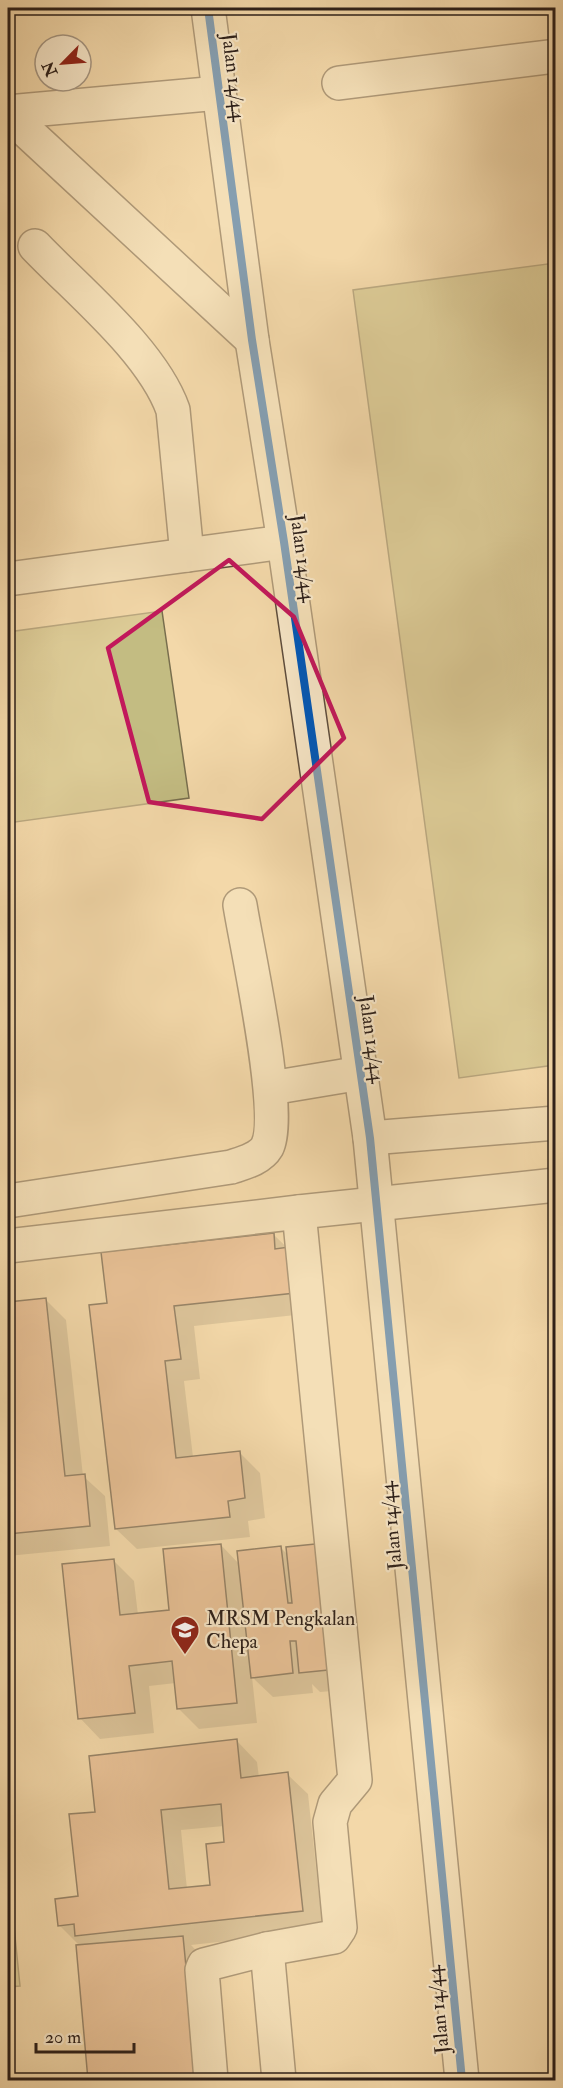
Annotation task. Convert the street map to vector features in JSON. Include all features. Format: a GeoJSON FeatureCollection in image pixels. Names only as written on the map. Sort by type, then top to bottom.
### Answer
{"type":"FeatureCollection","features":[{"type":"Feature","properties":{"kind":"street","name":"Jalan 14/44"},"geometry":{"type":"LineString","coordinates":[[208,8],[252,340],[284,542],[370,1138],[462,2080]]}},
{"type":"Feature","properties":{"kind":"street"},"geometry":{"type":"LineString","coordinates":[[339,83],[555,56]]}},
{"type":"Feature","properties":{"kind":"street"},"geometry":{"type":"LineString","coordinates":[[8,113],[219,93]]}},
{"type":"Feature","properties":{"kind":"street"},"geometry":{"type":"LineString","coordinates":[[8,113],[252,340]]}},
{"type":"Feature","properties":{"kind":"street"},"geometry":{"type":"LineString","coordinates":[[35,246],[150,364],[165,387],[173,410],[187,555]]}},
{"type":"Feature","properties":{"kind":"street"},"geometry":{"type":"LineString","coordinates":[[8,579],[284,542]]}},
{"type":"Feature","properties":{"kind":"street"},"geometry":{"type":"LineString","coordinates":[[8,1201],[231,1167],[252,1160],[266,1148],[269,1139],[271,1088],[240,905]]}},
{"type":"Feature","properties":{"kind":"street"},"geometry":{"type":"LineString","coordinates":[[271,1088],[360,1073]]}},
{"type":"Feature","properties":{"kind":"street"},"geometry":{"type":"LineString","coordinates":[[370,1138],[555,1123]]}},
{"type":"Feature","properties":{"kind":"street"},"geometry":{"type":"LineString","coordinates":[[8,1246],[377,1203],[555,1185]]}},
{"type":"Feature","properties":{"kind":"street"},"geometry":{"type":"LineString","coordinates":[[212,2080],[202,1970],[209,1962],[334,1937],[338,1934],[340,1928],[330,1822],[335,1804],[351,1789],[356,1771],[299,1212]]}},
{"type":"Feature","properties":{"kind":"street"},"geometry":{"type":"LineString","coordinates":[[267,1949],[279,2080]]}},
{"type":"Feature","properties":{"kind":"highlighted area"},"geometry":{"type":"Polygon","coordinates":[[[229,560],[294,617],[344,738],[262,819],[149,802],[108,648],[229,560]]]}},
{"type":"Feature","properties":{"kind":"shaded area"},"geometry":{"type":"Polygon","coordinates":[[[555,263],[555,1065],[459,1078],[353,290],[555,263]]]}},
{"type":"Feature","properties":{"kind":"shaded area"},"geometry":{"type":"Polygon","coordinates":[[[162,611],[189,798],[8,823],[8,632],[162,611]]]}},
{"type":"Feature","properties":{"kind":"shaded area"},"geometry":{"type":"Polygon","coordinates":[[[8,1867],[20,1986],[8,1987],[8,1867]]]}},
{"type":"Feature","properties":{"kind":"building"},"geometry":{"type":"Polygon","coordinates":[[[274,1233],[275,1249],[289,1247],[295,1293],[174,1306],[181,1359],[165,1361],[176,1458],[240,1451],[245,1498],[228,1501],[230,1517],[115,1529],[89,1305],[107,1303],[101,1252],[274,1233]]]}},
{"type":"Feature","properties":{"kind":"building"},"geometry":{"type":"Polygon","coordinates":[[[46,1298],[65,1476],[85,1474],[90,1526],[8,1534],[8,1302],[46,1298]]]}},
{"type":"Feature","properties":{"kind":"building"},"geometry":{"type":"Polygon","coordinates":[[[325,1543],[338,1669],[299,1673],[296,1641],[290,1641],[293,1673],[251,1678],[237,1551],[281,1546],[288,1603],[292,1603],[286,1547],[325,1543]]]}},
{"type":"Feature","properties":{"kind":"building"},"geometry":{"type":"Polygon","coordinates":[[[221,1544],[237,1703],[177,1709],[172,1661],[129,1666],[135,1713],[78,1719],[62,1564],[114,1559],[120,1615],[169,1610],[163,1549],[221,1544]]]}},
{"type":"Feature","properties":{"kind":"building"},"geometry":{"type":"Polygon","coordinates":[[[237,1739],[241,1778],[288,1772],[303,1911],[75,1936],[74,1924],[58,1926],[55,1899],[78,1896],[69,1814],[95,1812],[89,1756],[237,1739]],[[221,1804],[161,1810],[169,1889],[210,1885],[206,1844],[224,1842],[221,1804]]]}},
{"type":"Feature","properties":{"kind":"building"},"geometry":{"type":"Polygon","coordinates":[[[183,1936],[197,2080],[88,2080],[76,1945],[183,1936]]]}},
{"type":"Feature","properties":{"kind":"cycle path"},"geometry":{"type":"LineString","coordinates":[[208,8],[252,340],[284,542],[370,1138],[462,2080]]}},
{"type":"Feature","properties":{"kind":"place","name":"MRSM Pengkalan Chepa"},"geometry":{"type":"Point","coordinates":[185,1656]}}]}
